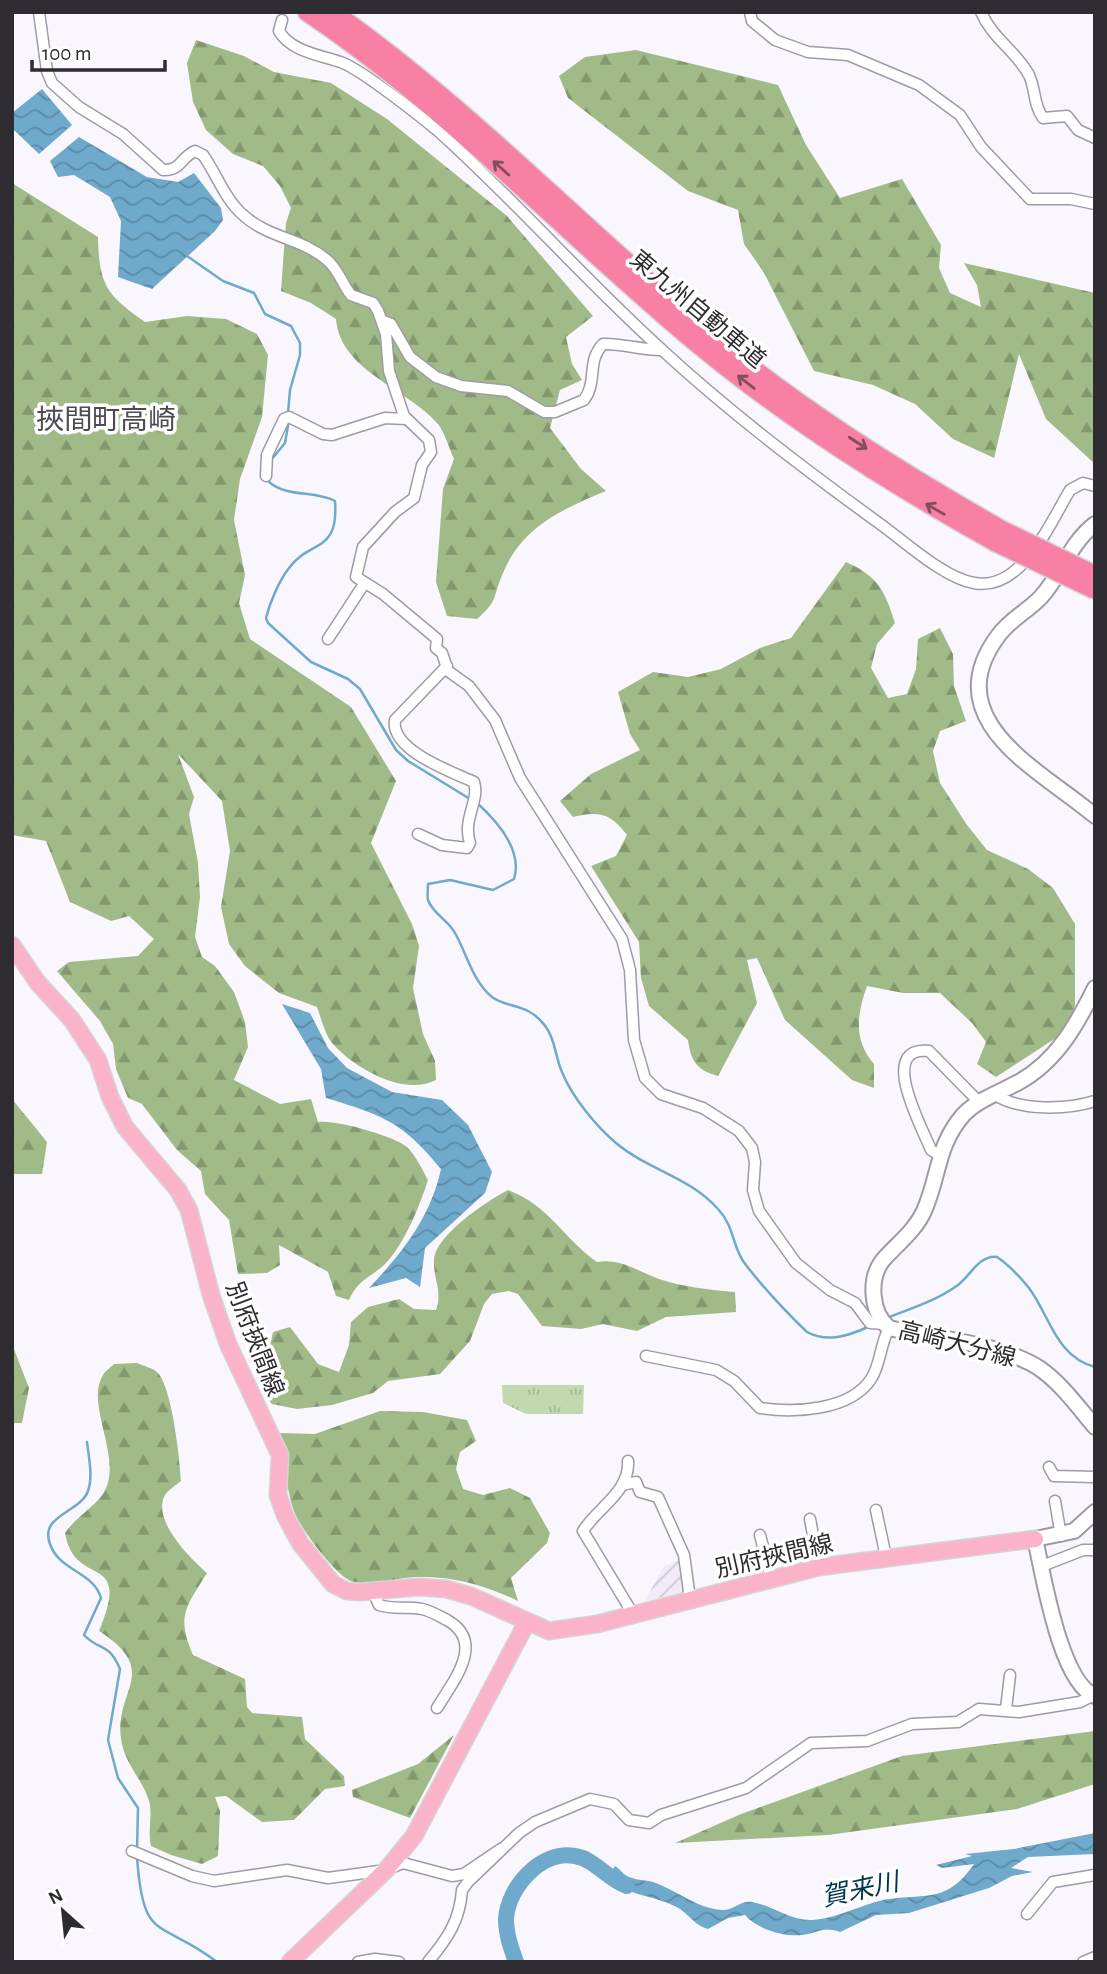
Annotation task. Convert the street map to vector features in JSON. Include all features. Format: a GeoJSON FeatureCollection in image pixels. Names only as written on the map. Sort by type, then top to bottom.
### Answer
{"type":"FeatureCollection","features":[{"type":"Feature","properties":{"kind":"highway","name":"東九州自動車道"},"geometry":{"type":"LineString","coordinates":[[307,12],[346,38],[414,92],[636,290],[754,389],[871,470],[1095,590]]}},
{"type":"Feature","properties":{"kind":"highway","name":"東九州自動車道"},"geometry":{"type":"LineString","coordinates":[[333,12],[471,121],[644,278],[760,375],[998,536],[1095,576]]}},
{"type":"Feature","properties":{"kind":"main road"},"geometry":{"type":"LineString","coordinates":[[1095,524],[1077,540],[1040,598],[998,636],[982,668],[979,685],[982,705],[998,739],[1095,816]]}},
{"type":"Feature","properties":{"kind":"main road","name":"別府挾間線"},"geometry":{"type":"LineString","coordinates":[[12,945],[38,983],[72,1020],[98,1060],[110,1097],[125,1127],[178,1190],[189,1210],[211,1295],[224,1332],[280,1455],[278,1495],[300,1543],[333,1584],[347,1591],[373,1592],[419,1587],[446,1589],[471,1596],[549,1631],[571,1630],[819,1567],[1035,1539]]}},
{"type":"Feature","properties":{"kind":"main road","name":"高崎大分線"},"geometry":{"type":"LineString","coordinates":[[1093,999],[1076,1027],[1045,1062],[1023,1081],[979,1102],[948,1134],[939,1155],[923,1215],[881,1262],[874,1282],[874,1300],[887,1326],[1009,1354],[1038,1367],[1055,1381],[1095,1427]]}},
{"type":"Feature","properties":{"kind":"main road"},"geometry":{"type":"LineString","coordinates":[[1093,1696],[1072,1671],[1061,1644],[1035,1539],[1061,1536],[1080,1528],[1095,1512]]}},
{"type":"Feature","properties":{"kind":"main road"},"geometry":{"type":"LineString","coordinates":[[290,1962],[386,1870],[414,1836],[527,1622]]}},
{"type":"Feature","properties":{"kind":"street"},"geometry":{"type":"LineString","coordinates":[[39,12],[49,77],[79,107],[123,134],[163,170],[171,171],[182,165],[195,150],[203,155],[240,213],[267,233],[299,242],[329,261],[351,295],[373,303],[383,321],[389,371],[406,419],[429,440],[431,452],[422,465],[414,498],[395,512],[363,547],[355,571],[359,580],[383,594],[437,639],[436,648],[442,653],[447,666],[469,686],[495,720],[520,778],[622,939],[630,970],[634,1040],[645,1078],[661,1094],[703,1108],[739,1131],[752,1148],[755,1162],[752,1189],[759,1211],[796,1263],[830,1290],[855,1303],[870,1323],[887,1326],[876,1370],[867,1384],[834,1404],[798,1411],[760,1408],[734,1381],[716,1370],[646,1356]]}},
{"type":"Feature","properties":{"kind":"street"},"geometry":{"type":"LineString","coordinates":[[750,12],[752,20],[763,32],[795,49],[848,55],[919,85],[960,115],[981,147],[1030,199],[1071,199],[1095,204]]}},
{"type":"Feature","properties":{"kind":"street"},"geometry":{"type":"LineString","coordinates":[[981,12],[992,32],[1021,62],[1031,79],[1036,108],[1043,118],[1066,116],[1078,130],[1095,138]]}},
{"type":"Feature","properties":{"kind":"street"},"geometry":{"type":"LineString","coordinates":[[282,20],[279,31],[284,39],[302,50],[347,65],[437,131],[661,350],[834,490],[951,575],[974,583],[1009,577],[1021,567],[1070,490],[1083,482],[1095,486]]}},
{"type":"Feature","properties":{"kind":"street"},"geometry":{"type":"LineString","coordinates":[[383,321],[391,324],[410,357],[436,377],[461,386],[508,391],[544,412],[555,412],[584,400],[592,383],[591,364],[603,344],[615,343],[636,350],[661,350]]}},
{"type":"Feature","properties":{"kind":"street"},"geometry":{"type":"LineString","coordinates":[[266,476],[267,455],[274,437],[294,418],[323,434],[332,435],[385,418],[406,419]]}},
{"type":"Feature","properties":{"kind":"street"},"geometry":{"type":"LineString","coordinates":[[328,639],[364,583]]}},
{"type":"Feature","properties":{"kind":"street"},"geometry":{"type":"LineString","coordinates":[[418,834],[455,848],[467,848],[470,843],[467,824],[476,789],[474,782],[408,748],[395,729],[395,720],[447,666]]}},
{"type":"Feature","properties":{"kind":"street"},"geometry":{"type":"LineString","coordinates":[[939,1155],[931,1150],[906,1089],[903,1070],[909,1055],[919,1049],[929,1051],[979,1102]]}},
{"type":"Feature","properties":{"kind":"street"},"geometry":{"type":"LineString","coordinates":[[995,1095],[1009,1104],[1067,1107],[1095,1101]]}},
{"type":"Feature","properties":{"kind":"street"},"geometry":{"type":"LineString","coordinates":[[628,1461],[627,1476],[622,1485],[583,1531],[633,1614]]}},
{"type":"Feature","properties":{"kind":"street"},"geometry":{"type":"LineString","coordinates":[[1049,1467],[1054,1476],[1095,1477]]}},
{"type":"Feature","properties":{"kind":"street"},"geometry":{"type":"LineString","coordinates":[[622,1485],[636,1482],[640,1492],[658,1497],[684,1555],[690,1599]]}},
{"type":"Feature","properties":{"kind":"street"},"geometry":{"type":"LineString","coordinates":[[1055,1501],[1061,1536]]}},
{"type":"Feature","properties":{"kind":"street"},"geometry":{"type":"LineString","coordinates":[[876,1510],[886,1557]]}},
{"type":"Feature","properties":{"kind":"street"},"geometry":{"type":"LineString","coordinates":[[810,1520],[819,1567]]}},
{"type":"Feature","properties":{"kind":"street"},"geometry":{"type":"LineString","coordinates":[[760,1535],[771,1578]]}},
{"type":"Feature","properties":{"kind":"street"},"geometry":{"type":"LineString","coordinates":[[1042,1566],[1083,1550],[1095,1550]]}},
{"type":"Feature","properties":{"kind":"street"},"geometry":{"type":"LineString","coordinates":[[373,1592],[379,1605],[427,1610],[459,1628],[466,1639],[467,1652],[463,1662],[437,1708]]}},
{"type":"Feature","properties":{"kind":"street"},"geometry":{"type":"LineString","coordinates":[[1006,1709],[1010,1675]]}},
{"type":"Feature","properties":{"kind":"street"},"geometry":{"type":"LineString","coordinates":[[428,1962],[457,1920],[461,1910],[462,1890],[505,1847],[535,1822],[590,1799],[614,1804],[629,1820],[649,1823],[668,1812],[746,1788],[811,1744],[867,1741],[912,1724],[948,1724],[979,1709],[1018,1712],[1080,1702],[1093,1696]]}},
{"type":"Feature","properties":{"kind":"street"},"geometry":{"type":"LineString","coordinates":[[132,1851],[192,1876],[215,1881],[287,1870],[328,1878],[386,1870],[403,1863],[452,1876],[464,1874],[505,1847]]}},
{"type":"Feature","properties":{"kind":"street"},"geometry":{"type":"LineString","coordinates":[[1027,1914],[1053,1882],[1095,1875]]}},
{"type":"Feature","properties":{"kind":"street"},"geometry":{"type":"LineString","coordinates":[[1083,1962],[1095,1957]]}},
{"type":"Feature","properties":{"kind":"street"},"geometry":{"type":"LineString","coordinates":[[358,1962],[375,1959],[399,1962]]}},
{"type":"Feature","properties":{"kind":"shaded area"},"geometry":{"type":"Polygon","coordinates":[[[678,1560],[685,1592],[645,1601],[663,1567],[678,1560]]]}},
{"type":"Feature","properties":{"kind":"green space"},"geometry":{"type":"Polygon","coordinates":[[[196,40],[244,56],[274,72],[331,83],[387,119],[507,216],[593,316],[566,337],[572,364],[582,380],[560,390],[550,428],[581,469],[606,491],[559,513],[532,532],[511,557],[492,603],[477,619],[447,616],[436,582],[443,489],[454,459],[443,432],[425,411],[362,366],[340,337],[336,319],[311,303],[281,291],[286,223],[291,208],[280,186],[263,166],[233,154],[206,130],[193,102],[187,63],[196,40]]]}},
{"type":"Feature","properties":{"kind":"green space"},"geometry":{"type":"Polygon","coordinates":[[[636,50],[778,85],[806,145],[840,198],[902,179],[941,245],[939,268],[950,293],[981,307],[977,285],[964,263],[1095,293],[1095,464],[1046,419],[1019,354],[994,458],[953,439],[915,404],[873,385],[814,371],[763,271],[744,244],[738,210],[688,191],[568,98],[559,76],[585,57],[636,50]]]}},
{"type":"Feature","properties":{"kind":"green space"},"geometry":{"type":"Polygon","coordinates":[[[12,183],[98,237],[100,267],[108,288],[122,304],[145,322],[187,316],[226,319],[257,334],[268,355],[262,417],[240,479],[234,520],[245,575],[239,603],[250,639],[351,707],[396,781],[371,843],[412,924],[419,946],[413,988],[423,1034],[435,1061],[436,1080],[409,1085],[366,1070],[332,1043],[317,1007],[279,993],[245,966],[229,944],[221,907],[230,851],[222,801],[178,754],[194,797],[189,814],[198,863],[200,897],[195,937],[202,957],[215,966],[234,992],[245,1022],[248,1047],[234,1080],[280,1104],[311,1099],[318,1122],[378,1133],[400,1143],[413,1154],[428,1180],[406,1235],[393,1255],[357,1287],[349,1300],[336,1296],[328,1272],[279,1245],[280,1265],[267,1273],[238,1274],[229,1220],[205,1194],[201,1171],[177,1150],[142,1104],[128,1098],[116,1069],[113,1044],[100,1021],[57,971],[69,962],[138,956],[154,939],[129,916],[111,921],[70,902],[46,841],[12,835],[12,183]]]}},
{"type":"Feature","properties":{"kind":"green space"},"geometry":{"type":"Polygon","coordinates":[[[846,562],[866,573],[879,586],[895,623],[877,644],[871,668],[888,698],[907,694],[916,669],[918,639],[940,628],[953,654],[954,686],[966,721],[940,731],[933,751],[940,783],[987,850],[1028,869],[1053,888],[1075,924],[1075,1006],[1065,1032],[996,1077],[977,1064],[986,1042],[972,1023],[940,993],[903,993],[867,986],[859,1027],[863,1046],[874,1064],[874,1088],[852,1080],[785,1020],[757,958],[747,960],[757,1003],[718,1076],[700,1068],[693,1059],[688,1040],[649,1006],[641,978],[639,942],[591,866],[616,856],[627,835],[615,822],[603,815],[573,817],[560,801],[591,774],[640,750],[630,734],[618,692],[653,672],[688,677],[721,669],[760,648],[791,638],[846,562]]]}},
{"type":"Feature","properties":{"kind":"green space"},"geometry":{"type":"Polygon","coordinates":[[[12,1099],[47,1142],[42,1174],[12,1174],[12,1099]]]}},
{"type":"Feature","properties":{"kind":"green space"},"geometry":{"type":"Polygon","coordinates":[[[508,1190],[546,1213],[597,1262],[614,1262],[677,1284],[735,1292],[736,1312],[666,1317],[637,1331],[603,1324],[581,1329],[542,1326],[518,1294],[509,1291],[492,1294],[484,1304],[470,1341],[440,1374],[388,1381],[373,1393],[332,1405],[297,1409],[272,1404],[260,1390],[273,1332],[290,1327],[318,1364],[339,1372],[349,1345],[351,1322],[368,1307],[399,1299],[414,1309],[436,1310],[436,1251],[463,1220],[508,1190]]]}},
{"type":"Feature","properties":{"kind":"green space"},"geometry":{"type":"Polygon","coordinates":[[[12,1344],[29,1388],[22,1423],[12,1423],[12,1344]]]}},
{"type":"Feature","properties":{"kind":"green space"},"geometry":{"type":"Polygon","coordinates":[[[137,1363],[157,1372],[162,1380],[174,1424],[181,1481],[165,1495],[163,1516],[175,1538],[207,1573],[189,1604],[184,1621],[193,1655],[245,1679],[247,1707],[252,1713],[302,1717],[305,1739],[344,1776],[345,1786],[325,1789],[294,1820],[262,1822],[226,1796],[215,1797],[220,1811],[218,1856],[202,1864],[151,1846],[150,1804],[121,1739],[123,1707],[132,1670],[128,1658],[118,1645],[99,1631],[108,1606],[109,1589],[106,1579],[79,1561],[71,1550],[65,1533],[99,1499],[109,1480],[108,1449],[98,1401],[98,1387],[103,1375],[114,1364],[137,1363]]]}},
{"type":"Feature","properties":{"kind":"green space"},"geometry":{"type":"Polygon","coordinates":[[[502,1385],[584,1385],[583,1414],[526,1414],[503,1403],[502,1385]]]}},
{"type":"Feature","properties":{"kind":"green space"},"geometry":{"type":"Polygon","coordinates":[[[380,1411],[423,1412],[467,1420],[476,1441],[460,1452],[456,1469],[463,1489],[483,1495],[510,1488],[530,1498],[550,1533],[547,1543],[511,1578],[518,1601],[481,1586],[442,1578],[415,1577],[366,1583],[351,1581],[336,1570],[310,1539],[291,1501],[280,1433],[315,1434],[380,1411]]]}},
{"type":"Feature","properties":{"kind":"green space"},"geometry":{"type":"Polygon","coordinates":[[[1095,1731],[1095,1784],[1017,1809],[828,1835],[675,1843],[741,1814],[902,1756],[1095,1731]]]}},
{"type":"Feature","properties":{"kind":"green space"},"geometry":{"type":"Polygon","coordinates":[[[454,1735],[410,1818],[353,1797],[352,1790],[418,1764],[454,1735]]]}},
{"type":"Feature","properties":{"kind":"water"},"geometry":{"type":"Polygon","coordinates":[[[42,89],[72,125],[39,154],[12,128],[12,113],[42,89]]]}},
{"type":"Feature","properties":{"kind":"water"},"geometry":{"type":"Polygon","coordinates":[[[79,137],[147,177],[178,182],[194,173],[221,208],[223,220],[215,231],[152,289],[118,277],[121,221],[110,197],[74,175],[58,177],[50,161],[79,137]]]}},
{"type":"Feature","properties":{"kind":"water"},"geometry":{"type":"Polygon","coordinates":[[[282,1004],[310,1013],[328,1048],[347,1068],[392,1092],[442,1100],[468,1125],[492,1172],[485,1193],[425,1248],[420,1287],[406,1278],[369,1288],[414,1233],[430,1203],[441,1169],[403,1130],[377,1116],[326,1098],[321,1069],[282,1004]]]}},
{"type":"Feature","properties":{"kind":"water"},"geometry":{"type":"Polygon","coordinates":[[[1095,1833],[1095,1854],[1028,1857],[1011,1868],[1033,1872],[1012,1876],[989,1888],[909,1913],[876,1915],[840,1932],[824,1930],[787,1935],[763,1928],[745,1915],[728,1918],[708,1929],[671,1904],[625,1889],[607,1879],[615,1866],[630,1877],[653,1882],[712,1909],[726,1910],[752,1902],[796,1918],[812,1920],[879,1901],[926,1896],[946,1890],[955,1885],[974,1864],[942,1868],[936,1865],[972,1856],[965,1854],[1014,1849],[1095,1833]]]}},
{"type":"Feature","properties":{"kind":"waterway"},"geometry":{"type":"LineString","coordinates":[[187,256],[223,281],[254,293],[265,314],[291,326],[300,343],[300,355],[290,390],[288,413]]}},
{"type":"Feature","properties":{"kind":"waterway"},"geometry":{"type":"LineString","coordinates":[[271,460],[285,443],[289,420]]}},
{"type":"Feature","properties":{"kind":"waterway"},"geometry":{"type":"LineString","coordinates":[[269,476],[269,482],[276,487],[335,501],[335,518],[328,538],[297,559],[285,573],[270,605],[266,618],[268,623],[311,662],[348,679],[360,689],[396,750],[408,761],[470,799]]}},
{"type":"Feature","properties":{"kind":"waterway"},"geometry":{"type":"LineString","coordinates":[[476,802],[506,836],[515,857],[514,879],[493,890],[450,880],[428,884],[428,900],[455,933],[479,983],[498,1001],[532,1013],[546,1027],[566,1082],[585,1110],[608,1136],[628,1152],[695,1189],[718,1209],[727,1222],[743,1261],[807,1332],[830,1338],[868,1327]]}},
{"type":"Feature","properties":{"kind":"waterway"},"geometry":{"type":"LineString","coordinates":[[887,1318],[941,1296],[958,1285],[980,1262],[997,1257],[1029,1288],[1055,1334],[1071,1354],[1095,1367]]}},
{"type":"Feature","properties":{"kind":"waterway"},"geometry":{"type":"LineString","coordinates":[[87,1442],[90,1474],[88,1491],[84,1498],[55,1520],[48,1534],[54,1553],[91,1582],[101,1598],[84,1635],[108,1650],[120,1669],[108,1740],[118,1778],[138,1808],[137,1851]]}},
{"type":"Feature","properties":{"kind":"waterway","name":"賀来川"},"geometry":{"type":"LineString","coordinates":[[516,1962],[507,1930],[508,1907],[520,1883],[539,1865],[550,1859],[575,1856],[589,1861],[627,1886]]}},
{"type":"Feature","properties":{"kind":"waterway"},"geometry":{"type":"LineString","coordinates":[[137,1857],[144,1904],[150,1917],[168,1933],[217,1962]]}},
{"type":"Feature","properties":{"kind":"district","name":"挾間町高崎"},"geometry":{"type":"Point","coordinates":[106,419]}}]}
